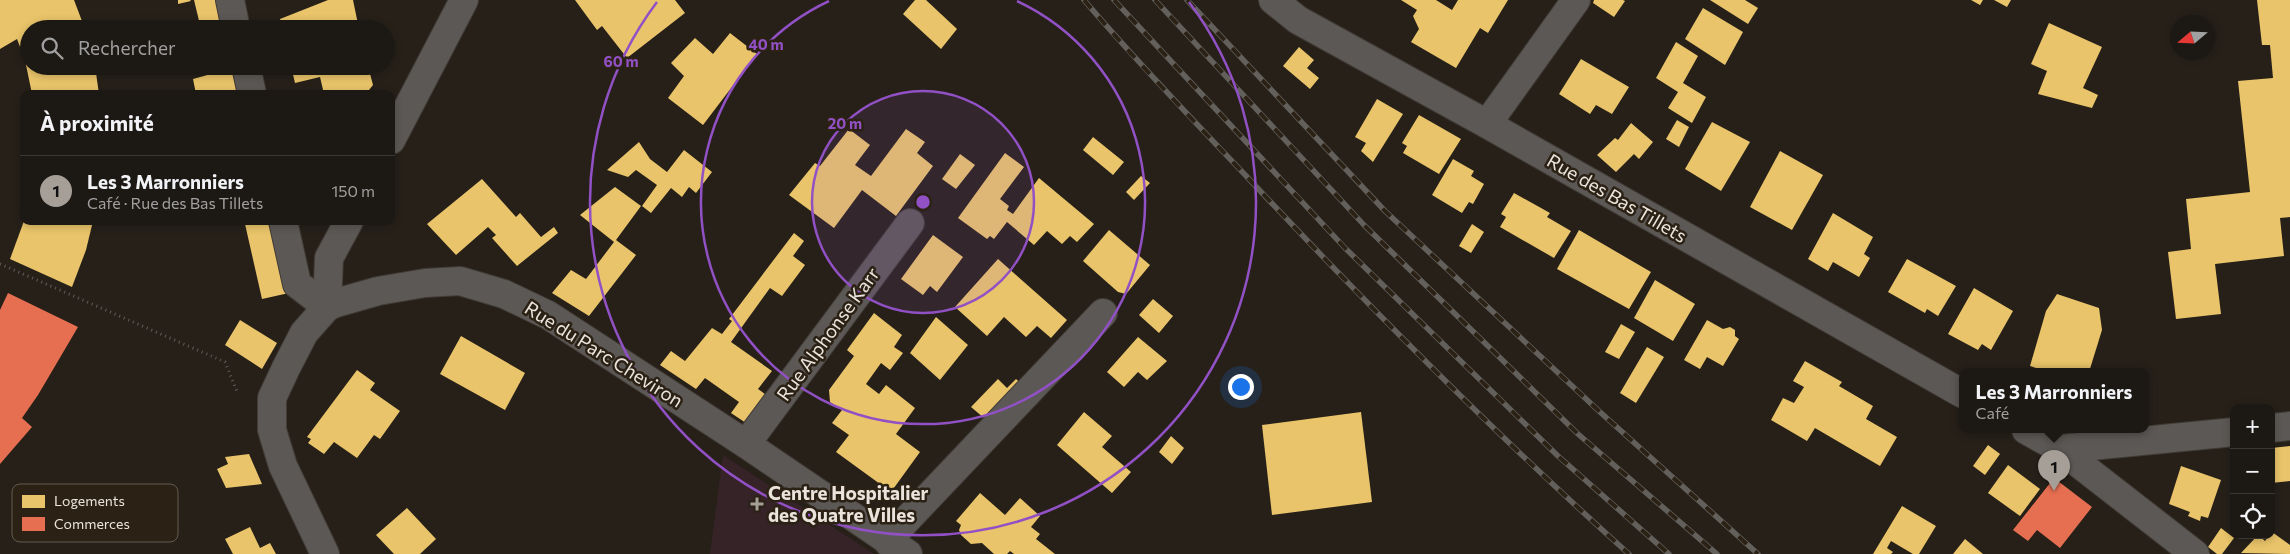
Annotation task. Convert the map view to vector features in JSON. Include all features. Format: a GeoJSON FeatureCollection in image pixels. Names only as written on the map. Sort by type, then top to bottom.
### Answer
{"type":"FeatureCollection","features":[{"type":"Feature","properties":{"kind":"street"},"geometry":{"type":"LineString","coordinates":[[230,0],[234,20]]}},
{"type":"Feature","properties":{"kind":"street"},"geometry":{"type":"LineString","coordinates":[[395,132],[464,0]]}},
{"type":"Feature","properties":{"kind":"street","name":"Rue des Bas Tillets"},"geometry":{"type":"LineString","coordinates":[[1273,0],[1298,20],[1487,124],[1959,392]]}},
{"type":"Feature","properties":{"kind":"street"},"geometry":{"type":"LineString","coordinates":[[1487,124],[1576,0]]}},
{"type":"Feature","properties":{"kind":"street"},"geometry":{"type":"LineString","coordinates":[[248,75],[251,90]]}},
{"type":"Feature","properties":{"kind":"street","name":"Rue Alphonse Karr"},"geometry":{"type":"LineString","coordinates":[[746,444],[910,223]]}},
{"type":"Feature","properties":{"kind":"street"},"geometry":{"type":"LineString","coordinates":[[284,225],[297,284],[327,308]]}},
{"type":"Feature","properties":{"kind":"street"},"geometry":{"type":"LineString","coordinates":[[327,308],[329,258],[346,225]]}},
{"type":"Feature","properties":{"kind":"street","name":"Rue du Parc Cheviron"},"geometry":{"type":"LineString","coordinates":[[325,554],[283,466],[272,430],[272,398],[304,333],[327,308],[378,291],[424,283],[460,281],[504,294],[548,315],[746,444],[899,548]]}},
{"type":"Feature","properties":{"kind":"street"},"geometry":{"type":"LineString","coordinates":[[899,548],[898,529],[1103,312]]}},
{"type":"Feature","properties":{"kind":"street"},"geometry":{"type":"LineString","coordinates":[[2275,428],[2290,426]]}},
{"type":"Feature","properties":{"kind":"street"},"geometry":{"type":"LineString","coordinates":[[2060,449],[2230,432]]}},
{"type":"Feature","properties":{"kind":"street"},"geometry":{"type":"LineString","coordinates":[[2031,433],[2060,449],[2195,554]]}},
{"type":"Feature","properties":{"kind":"path"},"geometry":{"type":"LineString","coordinates":[[0,264],[225,362],[238,395]]}},
{"type":"Feature","properties":{"kind":"shaded area","name":"Centre Hospitalier des Quatre Villes"},"geometry":{"type":"Polygon","coordinates":[[[723,455],[874,554],[710,554],[723,455]]]}},
{"type":"Feature","properties":{"kind":"building: Logements"},"geometry":{"type":"Polygon","coordinates":[[[0,0],[74,0],[82,20],[20,20],[20,47],[17,39],[0,49],[0,0]]]}},
{"type":"Feature","properties":{"kind":"building: Logements"},"geometry":{"type":"Polygon","coordinates":[[[178,0],[190,0],[191,1],[178,4],[178,0]]]}},
{"type":"Feature","properties":{"kind":"building: Logements"},"geometry":{"type":"Polygon","coordinates":[[[194,0],[221,0],[226,20],[199,20],[194,0]]]}},
{"type":"Feature","properties":{"kind":"building: Logements"},"geometry":{"type":"Polygon","coordinates":[[[328,0],[353,0],[357,20],[280,20],[328,0]]]}},
{"type":"Feature","properties":{"kind":"building: Logements"},"geometry":{"type":"Polygon","coordinates":[[[575,0],[675,0],[685,13],[627,58],[602,26],[597,30],[575,0]]]}},
{"type":"Feature","properties":{"kind":"building: Logements"},"geometry":{"type":"Polygon","coordinates":[[[915,0],[926,0],[957,29],[941,49],[903,14],[915,0]]]}},
{"type":"Feature","properties":{"kind":"building: Logements"},"geometry":{"type":"Polygon","coordinates":[[[1401,0],[1436,0],[1452,10],[1458,0],[1508,0],[1488,33],[1480,28],[1456,68],[1411,42],[1419,29],[1413,16],[1417,10],[1401,0]]]}},
{"type":"Feature","properties":{"kind":"building: Logements"},"geometry":{"type":"Polygon","coordinates":[[[1594,0],[1625,1],[1614,17],[1593,3],[1594,0]]]}},
{"type":"Feature","properties":{"kind":"building: Logements"},"geometry":{"type":"Polygon","coordinates":[[[1710,0],[1745,0],[1758,8],[1748,24],[1710,0]]]}},
{"type":"Feature","properties":{"kind":"building: Logements"},"geometry":{"type":"Polygon","coordinates":[[[1971,0],[1983,0],[1980,5],[1971,0]]]}},
{"type":"Feature","properties":{"kind":"building: Logements"},"geometry":{"type":"Polygon","coordinates":[[[1994,0],[2011,0],[2007,7],[1994,0]]]}},
{"type":"Feature","properties":{"kind":"building: Logements"},"geometry":{"type":"Polygon","coordinates":[[[2257,0],[2290,0],[2290,217],[2280,218],[2284,256],[2215,264],[2221,314],[2176,319],[2168,252],[2191,249],[2186,199],[2250,192],[2238,81],[2273,78],[2270,45],[2262,45],[2257,0]]]}},
{"type":"Feature","properties":{"kind":"building: Logements"},"geometry":{"type":"Polygon","coordinates":[[[1703,8],[1743,32],[1725,65],[1685,39],[1703,8]]]}},
{"type":"Feature","properties":{"kind":"building: Logements"},"geometry":{"type":"Polygon","coordinates":[[[2049,23],[2102,47],[2083,88],[2098,95],[2092,108],[2038,94],[2047,71],[2031,64],[2049,23]]]}},
{"type":"Feature","properties":{"kind":"building: Logements"},"geometry":{"type":"Polygon","coordinates":[[[730,33],[757,54],[703,125],[668,98],[684,76],[671,63],[695,38],[713,54],[730,33]]]}},
{"type":"Feature","properties":{"kind":"building: Logements"},"geometry":{"type":"Polygon","coordinates":[[[1676,42],[1698,56],[1683,83],[1706,97],[1692,123],[1668,108],[1678,92],[1656,78],[1676,42]]]}},
{"type":"Feature","properties":{"kind":"building: Logements"},"geometry":{"type":"Polygon","coordinates":[[[1299,47],[1314,60],[1307,68],[1319,78],[1310,89],[1283,66],[1299,47]]]}},
{"type":"Feature","properties":{"kind":"building: Logements"},"geometry":{"type":"Polygon","coordinates":[[[1581,59],[1629,87],[1612,114],[1596,105],[1590,114],[1559,94],[1581,59]]]}},
{"type":"Feature","properties":{"kind":"building: Logements"},"geometry":{"type":"Polygon","coordinates":[[[28,75],[96,75],[98,90],[31,90],[28,75]]]}},
{"type":"Feature","properties":{"kind":"building: Logements"},"geometry":{"type":"Polygon","coordinates":[[[207,75],[238,75],[242,90],[195,90],[193,79],[207,75]]]}},
{"type":"Feature","properties":{"kind":"building: Logements"},"geometry":{"type":"Polygon","coordinates":[[[293,75],[370,75],[373,85],[369,90],[323,90],[320,77],[295,83],[293,75]]]}},
{"type":"Feature","properties":{"kind":"building: Logements"},"geometry":{"type":"Polygon","coordinates":[[[1377,99],[1403,114],[1373,162],[1361,151],[1366,143],[1355,137],[1377,99]]]}},
{"type":"Feature","properties":{"kind":"building: Logements"},"geometry":{"type":"Polygon","coordinates":[[[1419,115],[1461,139],[1439,174],[1403,153],[1407,146],[1402,143],[1419,115]]]}},
{"type":"Feature","properties":{"kind":"building: Logements"},"geometry":{"type":"Polygon","coordinates":[[[1677,120],[1689,127],[1679,147],[1666,139],[1677,120]]]}},
{"type":"Feature","properties":{"kind":"building: Logements"},"geometry":{"type":"Polygon","coordinates":[[[1712,122],[1750,142],[1721,191],[1685,169],[1712,122]]]}},
{"type":"Feature","properties":{"kind":"building: Logements"},"geometry":{"type":"Polygon","coordinates":[[[1631,123],[1653,142],[1639,159],[1634,154],[1616,172],[1597,155],[1615,138],[1618,140],[1631,123]]]}},
{"type":"Feature","properties":{"kind":"building: Logements"},"geometry":{"type":"Polygon","coordinates":[[[849,129],[870,145],[855,165],[871,176],[906,129],[925,142],[917,153],[933,166],[896,216],[862,190],[834,228],[789,195],[815,163],[820,166],[849,129]]]}},
{"type":"Feature","properties":{"kind":"building: Logements"},"geometry":{"type":"Polygon","coordinates":[[[1093,137],[1124,162],[1113,175],[1083,150],[1093,137]]]}},
{"type":"Feature","properties":{"kind":"building: Logements"},"geometry":{"type":"Polygon","coordinates":[[[639,142],[650,159],[667,172],[684,150],[712,172],[696,193],[689,187],[682,197],[671,188],[651,213],[642,206],[657,185],[636,170],[628,177],[607,170],[639,142]]]}},
{"type":"Feature","properties":{"kind":"building: Logements"},"geometry":{"type":"Polygon","coordinates":[[[1780,151],[1823,175],[1792,230],[1750,207],[1780,151]]]}},
{"type":"Feature","properties":{"kind":"building: Logements"},"geometry":{"type":"Polygon","coordinates":[[[1005,153],[1024,167],[1000,199],[1009,206],[1007,210],[1013,214],[1039,178],[1094,224],[1077,242],[1070,236],[1062,244],[1047,231],[1034,245],[1007,222],[994,239],[990,236],[987,239],[958,218],[1005,153]]]}},
{"type":"Feature","properties":{"kind":"building: Logements"},"geometry":{"type":"Polygon","coordinates":[[[960,154],[975,165],[956,189],[942,179],[960,154]]]}},
{"type":"Feature","properties":{"kind":"building: Logements"},"geometry":{"type":"Polygon","coordinates":[[[1453,159],[1474,171],[1471,176],[1484,184],[1473,204],[1469,202],[1462,213],[1432,195],[1453,159]]]}},
{"type":"Feature","properties":{"kind":"building: Logements"},"geometry":{"type":"Polygon","coordinates":[[[1141,176],[1150,183],[1134,200],[1126,192],[1141,176]]]}},
{"type":"Feature","properties":{"kind":"building: Logements"},"geometry":{"type":"Polygon","coordinates":[[[482,179],[516,217],[520,213],[541,237],[554,227],[558,233],[517,266],[492,238],[496,235],[488,227],[456,255],[427,224],[482,179]]]}},
{"type":"Feature","properties":{"kind":"building: Logements"},"geometry":{"type":"Polygon","coordinates":[[[615,187],[641,206],[616,240],[636,255],[589,316],[552,293],[571,270],[586,279],[614,242],[580,215],[615,187]]]}},
{"type":"Feature","properties":{"kind":"building: Logements"},"geometry":{"type":"Polygon","coordinates":[[[1514,193],[1550,213],[1547,217],[1571,231],[1554,258],[1500,227],[1506,217],[1501,214],[1514,193]]]}},
{"type":"Feature","properties":{"kind":"building: Logements"},"geometry":{"type":"Polygon","coordinates":[[[1833,213],[1873,237],[1864,254],[1870,258],[1859,277],[1833,262],[1828,271],[1808,259],[1833,213]]]}},
{"type":"Feature","properties":{"kind":"building: Logements"},"geometry":{"type":"Polygon","coordinates":[[[1472,224],[1484,232],[1471,253],[1459,246],[1472,224]]]}},
{"type":"Feature","properties":{"kind":"building: Logements"},"geometry":{"type":"Polygon","coordinates":[[[23,225],[92,225],[86,250],[72,287],[10,259],[23,225]]]}},
{"type":"Feature","properties":{"kind":"building: Logements"},"geometry":{"type":"Polygon","coordinates":[[[245,225],[273,225],[289,293],[262,299],[245,225]]]}},
{"type":"Feature","properties":{"kind":"building: Logements"},"geometry":{"type":"Polygon","coordinates":[[[1109,230],[1150,265],[1126,294],[1118,292],[1083,261],[1109,230]]]}},
{"type":"Feature","properties":{"kind":"building: Logements"},"geometry":{"type":"Polygon","coordinates":[[[1579,230],[1651,272],[1629,309],[1557,269],[1579,230]]]}},
{"type":"Feature","properties":{"kind":"building: Logements"},"geometry":{"type":"Polygon","coordinates":[[[794,233],[804,241],[793,256],[805,265],[782,296],[770,288],[731,342],[772,371],[758,389],[769,397],[749,425],[731,413],[739,402],[705,378],[696,389],[660,365],[671,351],[685,361],[712,328],[722,334],[732,321],[729,319],[794,233]]]}},
{"type":"Feature","properties":{"kind":"building: Logements"},"geometry":{"type":"Polygon","coordinates":[[[933,235],[963,257],[937,292],[930,286],[923,295],[901,279],[933,235]]]}},
{"type":"Feature","properties":{"kind":"building: Logements"},"geometry":{"type":"Polygon","coordinates":[[[998,259],[1067,320],[1051,338],[1037,326],[1026,337],[1004,317],[987,336],[955,307],[998,259]]]}},
{"type":"Feature","properties":{"kind":"building: Logements"},"geometry":{"type":"Polygon","coordinates":[[[1907,259],[1956,286],[1938,316],[1927,309],[1925,313],[1888,292],[1907,259]]]}},
{"type":"Feature","properties":{"kind":"building: Logements"},"geometry":{"type":"Polygon","coordinates":[[[1655,280],[1695,304],[1673,341],[1634,318],[1655,280]]]}},
{"type":"Feature","properties":{"kind":"building: Logements"},"geometry":{"type":"Polygon","coordinates":[[[1974,288],[2013,311],[1991,350],[1982,344],[1978,350],[1948,334],[1974,288]]]}},
{"type":"Feature","properties":{"kind":"building: Logements"},"geometry":{"type":"Polygon","coordinates":[[[2057,294],[2099,308],[2102,330],[2090,368],[2036,368],[2030,366],[2046,311],[2057,294]]]}},
{"type":"Feature","properties":{"kind":"building: Logements"},"geometry":{"type":"Polygon","coordinates":[[[1153,299],[1173,316],[1159,333],[1139,315],[1153,299]]]}},
{"type":"Feature","properties":{"kind":"building: Logements"},"geometry":{"type":"Polygon","coordinates":[[[874,313],[902,335],[894,347],[903,353],[890,370],[881,363],[866,384],[879,394],[886,385],[915,408],[896,434],[920,452],[891,492],[836,452],[849,435],[832,423],[842,410],[830,402],[829,390],[854,356],[847,350],[874,313]]]}},
{"type":"Feature","properties":{"kind":"building: Logements"},"geometry":{"type":"Polygon","coordinates":[[[936,317],[968,345],[940,380],[910,353],[936,317]]]}},
{"type":"Feature","properties":{"kind":"building: Logements"},"geometry":{"type":"Polygon","coordinates":[[[240,320],[277,343],[262,369],[225,345],[240,320]]]}},
{"type":"Feature","properties":{"kind":"building: Logements"},"geometry":{"type":"Polygon","coordinates":[[[1707,320],[1723,329],[1730,327],[1735,330],[1735,336],[1739,339],[1723,366],[1707,357],[1700,369],[1684,360],[1707,320]]]}},
{"type":"Feature","properties":{"kind":"building: Logements"},"geometry":{"type":"Polygon","coordinates":[[[1621,324],[1635,332],[1619,359],[1605,352],[1621,324]]]}},
{"type":"Feature","properties":{"kind":"building: Logements"},"geometry":{"type":"Polygon","coordinates":[[[461,336],[525,373],[505,410],[440,374],[461,336]]]}},
{"type":"Feature","properties":{"kind":"building: Logements"},"geometry":{"type":"Polygon","coordinates":[[[1138,337],[1167,361],[1147,380],[1138,372],[1124,387],[1107,372],[1138,337]]]}},
{"type":"Feature","properties":{"kind":"building: Logements"},"geometry":{"type":"Polygon","coordinates":[[[1647,347],[1664,357],[1636,403],[1620,393],[1647,347]]]}},
{"type":"Feature","properties":{"kind":"building: Logements"},"geometry":{"type":"Polygon","coordinates":[[[1805,361],[1842,382],[1839,386],[1873,406],[1866,419],[1897,437],[1880,466],[1815,428],[1807,441],[1771,420],[1783,398],[1794,403],[1804,387],[1793,381],[1805,361]]]}},
{"type":"Feature","properties":{"kind":"building: Logements"},"geometry":{"type":"Polygon","coordinates":[[[357,370],[375,383],[370,390],[400,411],[380,439],[374,435],[357,458],[334,442],[324,454],[308,443],[311,439],[307,437],[357,370]]]}},
{"type":"Feature","properties":{"kind":"building: Logements"},"geometry":{"type":"Polygon","coordinates":[[[998,379],[1007,388],[1016,379],[1025,387],[990,423],[971,407],[998,379]]]}},
{"type":"Feature","properties":{"kind":"building: Logements"},"geometry":{"type":"Polygon","coordinates":[[[1084,412],[1112,436],[1102,447],[1131,472],[1112,493],[1057,445],[1084,412]]]}},
{"type":"Feature","properties":{"kind":"building: Logements"},"geometry":{"type":"Polygon","coordinates":[[[1361,412],[1372,502],[1272,515],[1262,425],[1361,412]]]}},
{"type":"Feature","properties":{"kind":"building: Logements"},"geometry":{"type":"Polygon","coordinates":[[[1171,436],[1184,448],[1172,464],[1159,452],[1171,436]]]}},
{"type":"Feature","properties":{"kind":"building: Logements"},"geometry":{"type":"Polygon","coordinates":[[[1988,445],[2000,454],[1985,475],[1973,466],[1988,445]]]}},
{"type":"Feature","properties":{"kind":"building: Logements"},"geometry":{"type":"Polygon","coordinates":[[[2290,446],[2290,481],[2275,483],[2275,448],[2290,446]]]}},
{"type":"Feature","properties":{"kind":"building: Logements"},"geometry":{"type":"Polygon","coordinates":[[[249,454],[262,484],[226,488],[217,469],[228,464],[225,457],[249,454]]]}},
{"type":"Feature","properties":{"kind":"building: Logements"},"geometry":{"type":"Polygon","coordinates":[[[2008,465],[2040,489],[2020,516],[1988,493],[2008,465]]]}},
{"type":"Feature","properties":{"kind":"building: Logements"},"geometry":{"type":"Polygon","coordinates":[[[2181,466],[2221,480],[2208,518],[2201,516],[2200,521],[2188,516],[2190,512],[2169,504],[2181,466]]]}},
{"type":"Feature","properties":{"kind":"building: Logements"},"geometry":{"type":"Polygon","coordinates":[[[980,493],[1005,515],[1020,498],[1040,516],[1031,527],[1040,534],[1036,539],[1055,554],[1014,554],[1010,551],[1007,554],[994,554],[982,543],[971,544],[961,535],[959,530],[961,525],[956,521],[980,493]]]}},
{"type":"Feature","properties":{"kind":"building: Logements"},"geometry":{"type":"Polygon","coordinates":[[[1902,506],[1936,526],[1919,554],[1913,554],[1891,541],[1887,548],[1893,552],[1891,554],[1873,554],[1902,506]]]}},
{"type":"Feature","properties":{"kind":"building: Logements"},"geometry":{"type":"Polygon","coordinates":[[[407,508],[436,539],[420,554],[394,554],[376,535],[407,508]]]}},
{"type":"Feature","properties":{"kind":"building: Logements"},"geometry":{"type":"Polygon","coordinates":[[[250,527],[260,548],[270,543],[276,554],[233,554],[225,539],[250,527]]]}},
{"type":"Feature","properties":{"kind":"building: Logements"},"geometry":{"type":"Polygon","coordinates":[[[2221,528],[2230,535],[2230,539],[2233,539],[2222,554],[2217,554],[2208,547],[2221,528]]]}},
{"type":"Feature","properties":{"kind":"building: Logements"},"geometry":{"type":"Polygon","coordinates":[[[2275,534],[2290,545],[2290,554],[2241,553],[2254,539],[2263,539],[2265,541],[2267,539],[2275,539],[2275,534]]]}},
{"type":"Feature","properties":{"kind":"building: Logements"},"geometry":{"type":"Polygon","coordinates":[[[1965,539],[1983,554],[1953,554],[1965,539]]]}},
{"type":"Feature","properties":{"kind":"building: Commerces"},"geometry":{"type":"Polygon","coordinates":[[[8,293],[78,327],[38,395],[22,418],[32,427],[0,464],[0,310],[8,293]]]}},
{"type":"Feature","properties":{"kind":"building: Commerces"},"geometry":{"type":"Polygon","coordinates":[[[2054,478],[2092,507],[2060,548],[2037,530],[2028,541],[2013,530],[2054,478]]]}},
{"type":"Feature","properties":{"kind":"railway"},"geometry":{"type":"LineString","coordinates":[[1084,0],[1185,112],[1387,323],[1482,417],[1629,554]]}},
{"type":"Feature","properties":{"kind":"railway"},"geometry":{"type":"LineString","coordinates":[[1114,0],[1345,248],[1558,456],[1669,554]]}},
{"type":"Feature","properties":{"kind":"railway"},"geometry":{"type":"LineString","coordinates":[[1155,0],[1364,225],[1578,434],[1717,554]]}},
{"type":"Feature","properties":{"kind":"railway"},"geometry":{"type":"LineString","coordinates":[[1187,0],[1385,211],[1600,412],[1758,554]]}},
{"type":"Feature","properties":{"kind":"place","name":"Les 3 Marronniers"},"geometry":{"type":"Point","coordinates":[2054,491]}},
{"type":"Feature","properties":{"kind":"place","name":"Centre Hospitalier des Quatre Villes"},"geometry":{"type":"Point","coordinates":[757,504]}}]}
